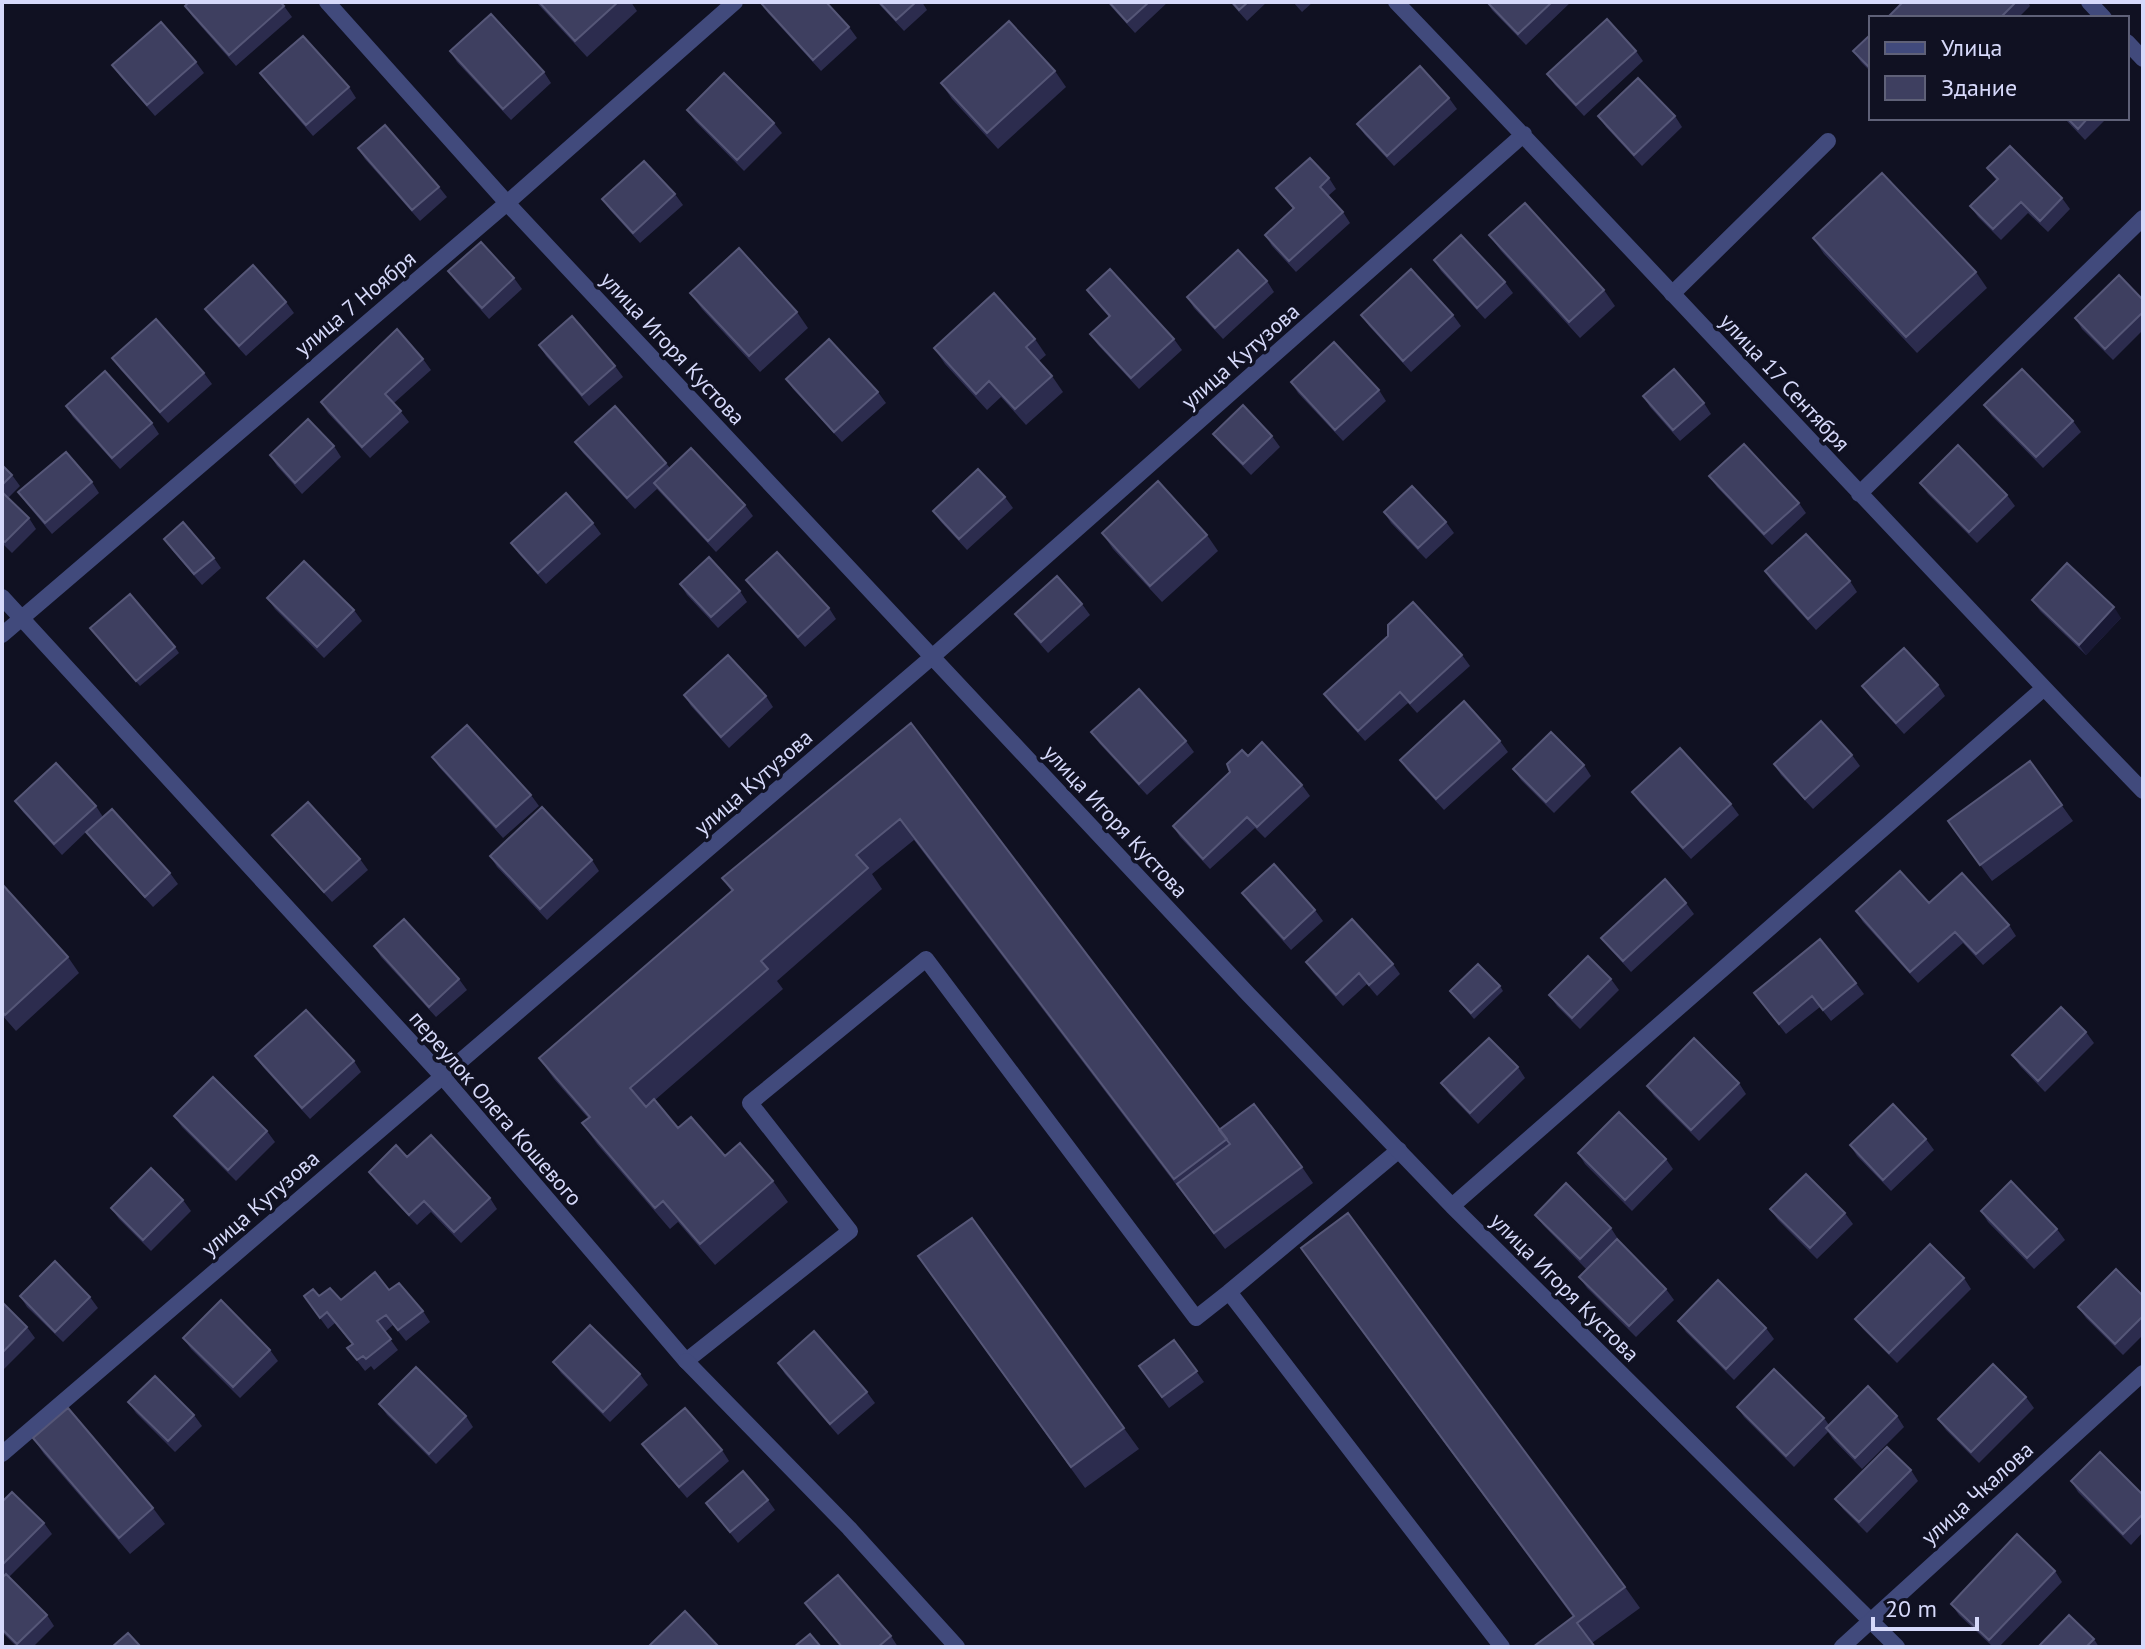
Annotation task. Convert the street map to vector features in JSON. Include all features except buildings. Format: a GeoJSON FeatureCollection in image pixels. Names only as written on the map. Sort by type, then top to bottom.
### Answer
{"type":"FeatureCollection","features":[{"type":"Feature","properties":{"kind":"street","name":"улица Игоря Кустова"},"geometry":{"type":"LineString","coordinates":[[327,2],[507,203],[1452,1206],[1897,1647]]}},
{"type":"Feature","properties":{"kind":"street","name":"улица 7 Ноября"},"geometry":{"type":"LineString","coordinates":[[2,635],[507,203],[735,2]]}},
{"type":"Feature","properties":{"kind":"street","name":"улица 17 Сентября"},"geometry":{"type":"LineString","coordinates":[[1396,2],[2143,791]]}},
{"type":"Feature","properties":{"kind":"street"},"geometry":{"type":"LineString","coordinates":[[2129,44],[2143,59]]}},
{"type":"Feature","properties":{"kind":"street","name":"улица Кутузова"},"geometry":{"type":"LineString","coordinates":[[2,1454],[932,657],[1524,134]]}},
{"type":"Feature","properties":{"kind":"street"},"geometry":{"type":"LineString","coordinates":[[1672,294],[1828,141]]}},
{"type":"Feature","properties":{"kind":"street"},"geometry":{"type":"LineString","coordinates":[[1859,494],[2143,218]]}},
{"type":"Feature","properties":{"kind":"street","name":"переулок Олега Кошевого"},"geometry":{"type":"LineString","coordinates":[[2,597],[442,1076],[686,1361],[849,1528],[957,1647]]}},
{"type":"Feature","properties":{"kind":"street"},"geometry":{"type":"LineString","coordinates":[[1452,1206],[2044,688]]}},
{"type":"Feature","properties":{"kind":"street"},"geometry":{"type":"LineString","coordinates":[[686,1361],[850,1231],[750,1103],[926,959],[1196,1318],[1399,1150]]}},
{"type":"Feature","properties":{"kind":"street"},"geometry":{"type":"LineString","coordinates":[[1229,1292],[1502,1647]]}},
{"type":"Feature","properties":{"kind":"street","name":"улица Чкалова"},"geometry":{"type":"LineString","coordinates":[[1842,1647],[2143,1373]]}}]}
